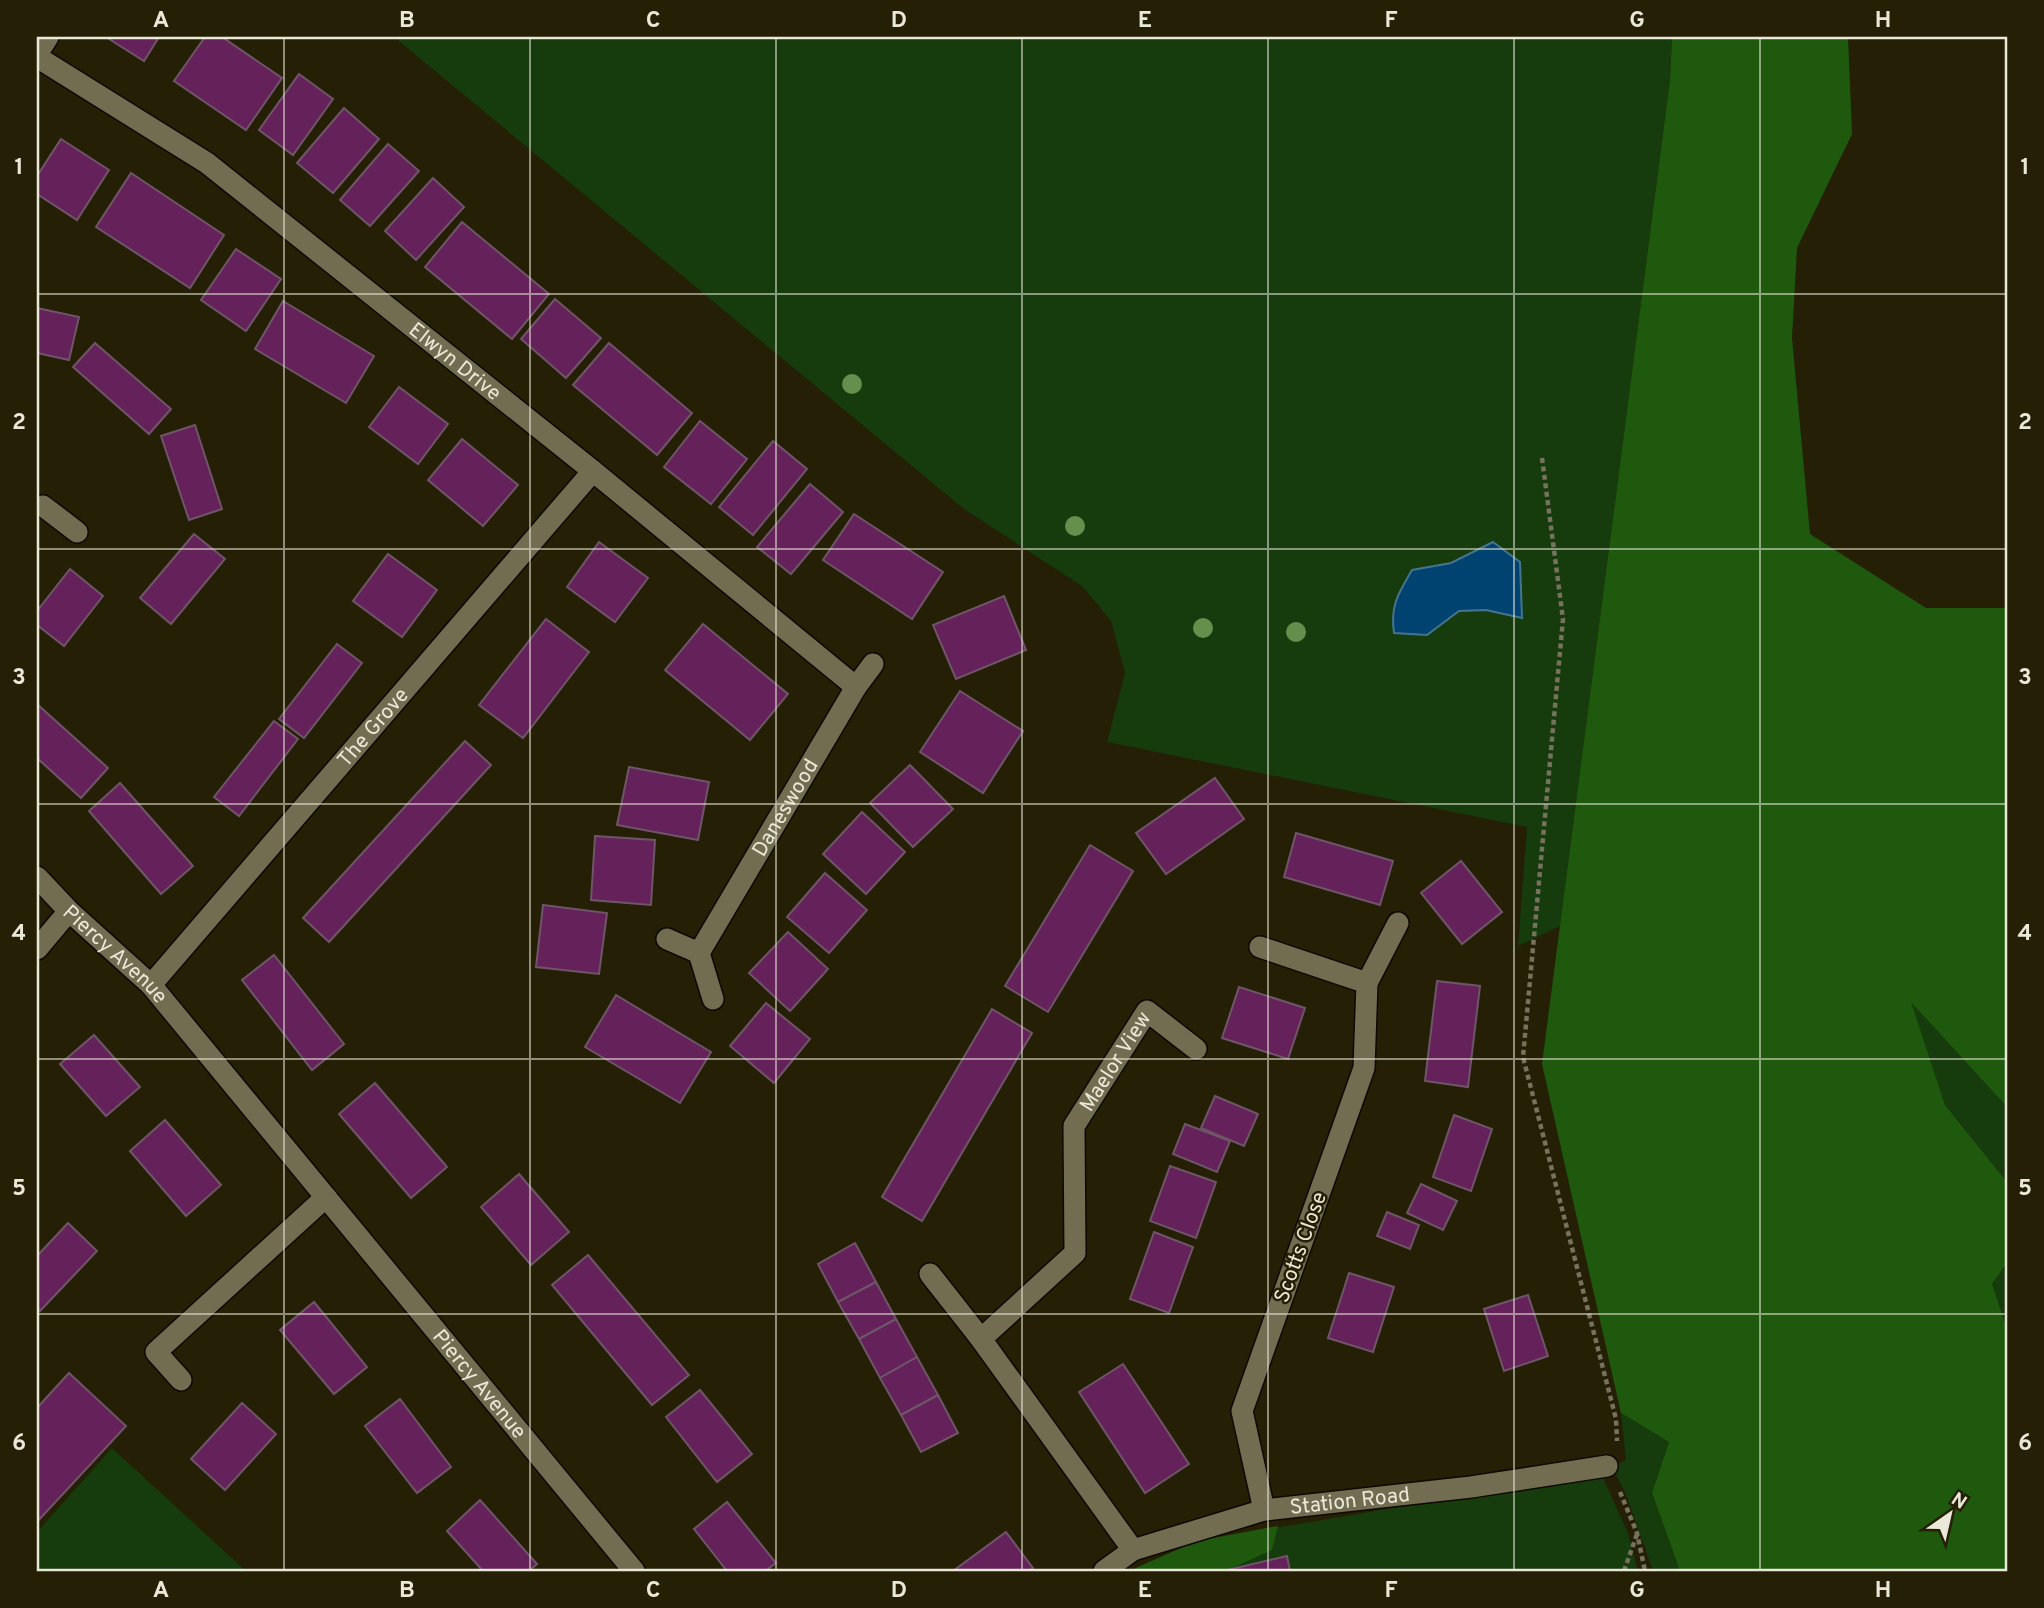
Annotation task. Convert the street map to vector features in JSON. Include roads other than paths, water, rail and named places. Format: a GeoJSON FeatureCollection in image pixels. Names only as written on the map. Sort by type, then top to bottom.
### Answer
{"type":"FeatureCollection","features":[{"type":"Feature","properties":{"kind":"street"},"geometry":{"type":"LineString","coordinates":[[37,55],[48,37]]}},
{"type":"Feature","properties":{"kind":"street","name":"Elwyn Drive"},"geometry":{"type":"LineString","coordinates":[[37,55],[207,163],[593,471],[856,687]]}},
{"type":"Feature","properties":{"kind":"street","name":"The Grove"},"geometry":{"type":"LineString","coordinates":[[151,985],[593,471]]}},
{"type":"Feature","properties":{"kind":"street"},"geometry":{"type":"LineString","coordinates":[[39,505],[77,533]]}},
{"type":"Feature","properties":{"kind":"street","name":"Daneswood"},"geometry":{"type":"LineString","coordinates":[[699,953],[856,687],[873,664]]}},
{"type":"Feature","properties":{"kind":"street","name":"Piercy Avenue"},"geometry":{"type":"LineString","coordinates":[[37,877],[69,911],[151,985],[634,1571]]}},
{"type":"Feature","properties":{"kind":"street"},"geometry":{"type":"LineString","coordinates":[[37,949],[69,911]]}},
{"type":"Feature","properties":{"kind":"street","name":"Scotts Close"},"geometry":{"type":"LineString","coordinates":[[1264,1510],[1242,1411],[1364,1068],[1367,983],[1398,923]]}},
{"type":"Feature","properties":{"kind":"street"},"geometry":{"type":"LineString","coordinates":[[667,939],[699,953],[713,999]]}},
{"type":"Feature","properties":{"kind":"street"},"geometry":{"type":"LineString","coordinates":[[1260,947],[1367,983]]}},
{"type":"Feature","properties":{"kind":"street","name":"Maelor View"},"geometry":{"type":"LineString","coordinates":[[981,1339],[1075,1254],[1074,1126],[1147,1012],[1196,1049]]}},
{"type":"Feature","properties":{"kind":"street"},"geometry":{"type":"LineString","coordinates":[[181,1380],[156,1352],[326,1197]]}},
{"type":"Feature","properties":{"kind":"street"},"geometry":{"type":"LineString","coordinates":[[930,1274],[981,1339],[1133,1549]]}},
{"type":"Feature","properties":{"kind":"street","name":"Station Road"},"geometry":{"type":"LineString","coordinates":[[1104,1571],[1133,1549],[1264,1510],[1471,1487],[1606,1466]]}},
{"type":"Feature","properties":{"kind":"water"},"geometry":{"type":"Polygon","coordinates":[[[1493,542],[1520,562],[1522,618],[1486,610],[1459,611],[1427,635],[1394,633],[1396,600],[1412,570],[1451,563],[1493,542]]]}}]}
